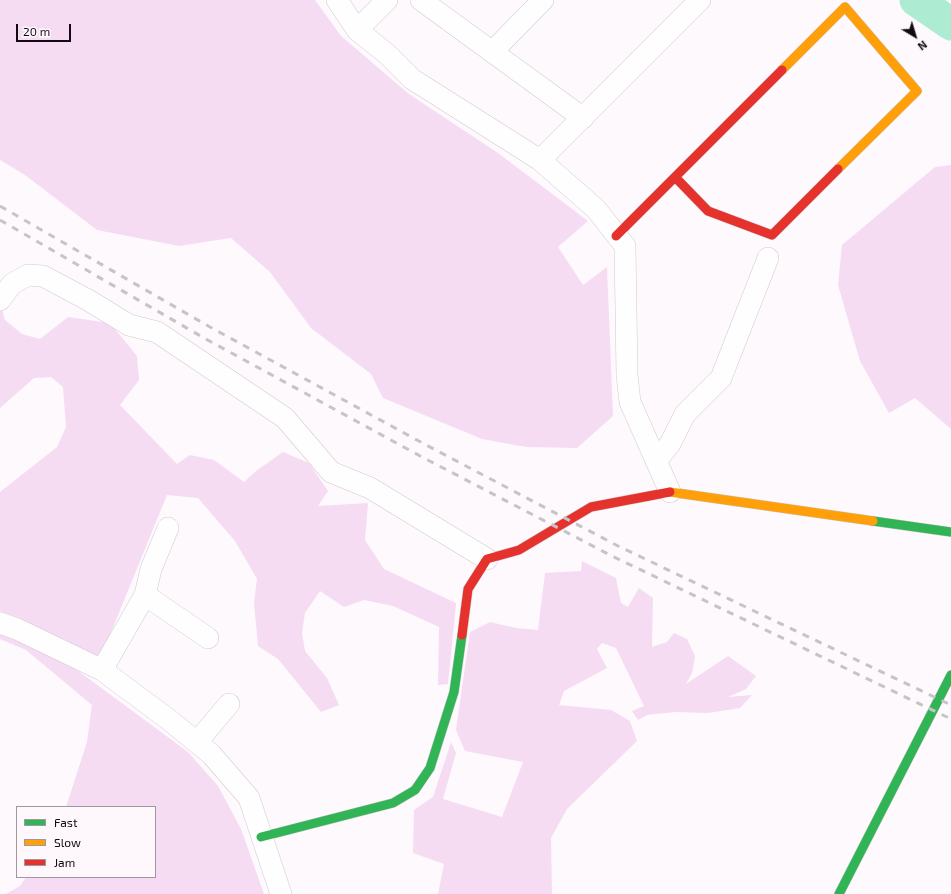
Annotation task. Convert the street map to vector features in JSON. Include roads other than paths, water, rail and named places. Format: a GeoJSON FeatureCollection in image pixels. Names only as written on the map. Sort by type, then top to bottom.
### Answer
{"type":"FeatureCollection","features":[{"type":"Feature","properties":{"kind":"street"},"geometry":{"type":"LineString","coordinates":[[337,0],[357,30],[387,54],[412,79],[540,160],[596,209],[625,246],[626,375],[630,402],[670,492]]}},
{"type":"Feature","properties":{"kind":"street"},"geometry":{"type":"LineString","coordinates":[[357,30],[387,0]]}},
{"type":"Feature","properties":{"kind":"street"},"geometry":{"type":"LineString","coordinates":[[421,0],[583,118]]}},
{"type":"Feature","properties":{"kind":"street"},"geometry":{"type":"LineString","coordinates":[[492,52],[543,0]]}},
{"type":"Feature","properties":{"kind":"street"},"geometry":{"type":"LineString","coordinates":[[540,160],[700,0]]}},
{"type":"Feature","properties":{"kind":"street"},"geometry":{"type":"LineString","coordinates":[[616,236],[842,4],[918,91],[772,235],[708,211],[675,177]]}},
{"type":"Feature","properties":{"kind":"street"},"geometry":{"type":"LineString","coordinates":[[656,461],[670,444],[685,414],[721,378],[768,258]]}},
{"type":"Feature","properties":{"kind":"street"},"geometry":{"type":"LineString","coordinates":[[0,300],[12,284],[28,275],[43,276],[88,300],[129,325],[157,332],[285,418],[331,472],[370,488],[487,559]]}},
{"type":"Feature","properties":{"kind":"street"},"geometry":{"type":"LineString","coordinates":[[261,837],[393,803],[415,790],[430,768],[454,692],[468,589],[487,559],[518,550],[591,507],[670,492],[951,532]]}},
{"type":"Feature","properties":{"kind":"street"},"geometry":{"type":"LineString","coordinates":[[102,670],[145,595],[151,569],[168,528]]}},
{"type":"Feature","properties":{"kind":"street"},"geometry":{"type":"LineString","coordinates":[[145,595],[208,638]]}},
{"type":"Feature","properties":{"kind":"street"},"geometry":{"type":"LineString","coordinates":[[0,623],[17,629],[102,670],[211,754],[249,798],[281,894]]}},
{"type":"Feature","properties":{"kind":"street"},"geometry":{"type":"LineString","coordinates":[[839,894],[916,748],[951,675]]}},
{"type":"Feature","properties":{"kind":"street"},"geometry":{"type":"LineString","coordinates":[[197,742],[229,704]]}},
{"type":"Feature","properties":{"kind":"waterway"},"geometry":{"type":"LineString","coordinates":[[916,0],[951,24]]}},
{"type":"Feature","properties":{"kind":"railway"},"geometry":{"type":"LineString","coordinates":[[0,206],[210,327],[428,446],[618,546],[951,705]]}},
{"type":"Feature","properties":{"kind":"railway"},"geometry":{"type":"LineString","coordinates":[[0,220],[204,338],[422,457],[612,556],[951,719]]}}]}
